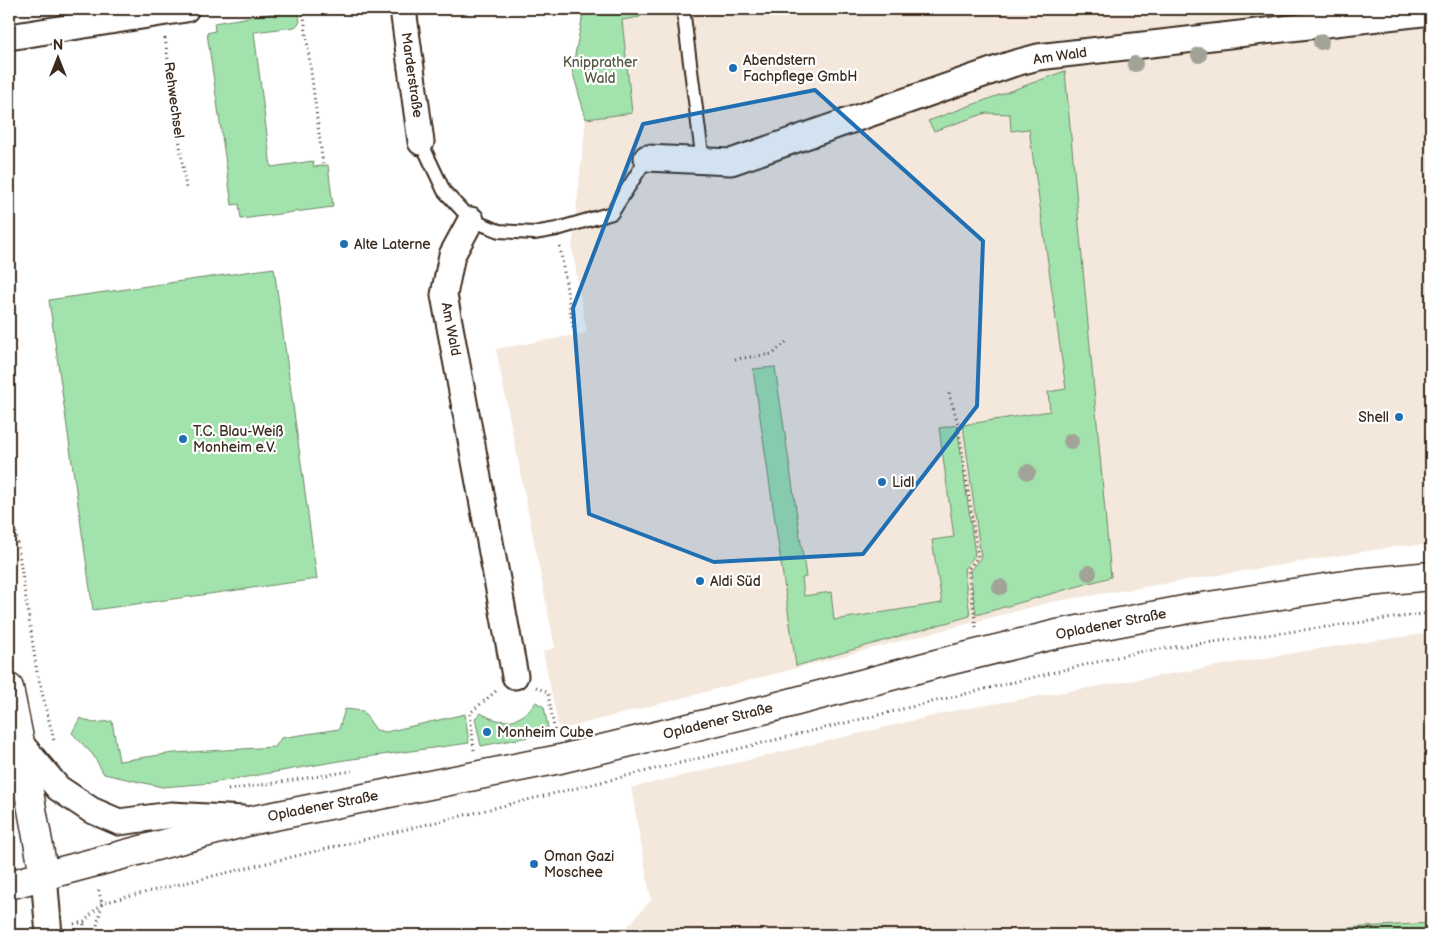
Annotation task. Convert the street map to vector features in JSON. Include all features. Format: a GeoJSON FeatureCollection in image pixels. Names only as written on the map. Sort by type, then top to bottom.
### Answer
{"type":"FeatureCollection","features":[{"type":"Feature","properties":{"kind":"street","name":"Marderstraße"},"geometry":{"type":"LineString","coordinates":[[403,9],[420,142]]}},
{"type":"Feature","properties":{"kind":"street"},"geometry":{"type":"LineString","coordinates":[[9,37],[174,11]]}},
{"type":"Feature","properties":{"kind":"street","name":"Am Wald"},"geometry":{"type":"LineString","coordinates":[[647,158],[732,162],[1012,64],[1038,57],[1431,12]]}},
{"type":"Feature","properties":{"kind":"street","name":"Am Wald"},"geometry":{"type":"LineString","coordinates":[[472,220],[452,255],[444,295],[515,676]]}},
{"type":"Feature","properties":{"kind":"street","name":"Opladener Straße"},"geometry":{"type":"LineString","coordinates":[[9,885],[254,820],[560,759],[771,708],[1057,634],[1123,620],[1358,583],[1431,576]]}},
{"type":"Feature","properties":{"kind":"street"},"geometry":{"type":"LineString","coordinates":[[9,688],[44,875],[48,935]]}},
{"type":"Feature","properties":{"kind":"street"},"geometry":{"type":"LineString","coordinates":[[20,743],[58,788],[91,810],[119,822],[171,815],[254,820]]}},
{"type":"Feature","properties":{"kind":"lane"},"geometry":{"type":"LineString","coordinates":[[683,9],[703,162]]}},
{"type":"Feature","properties":{"kind":"lane"},"geometry":{"type":"LineString","coordinates":[[420,142],[444,191],[472,220]]}},
{"type":"Feature","properties":{"kind":"lane","name":"Am Wald"},"geometry":{"type":"LineString","coordinates":[[472,220],[499,231],[534,233],[556,229],[612,213],[647,158]]}},
{"type":"Feature","properties":{"kind":"path"},"geometry":{"type":"LineString","coordinates":[[304,9],[323,165]]}},
{"type":"Feature","properties":{"kind":"path","name":"Rehwechsel"},"geometry":{"type":"LineString","coordinates":[[174,11],[186,188]]}},
{"type":"Feature","properties":{"kind":"path"},"geometry":{"type":"LineString","coordinates":[[556,229],[573,327]]}},
{"type":"Feature","properties":{"kind":"path"},"geometry":{"type":"LineString","coordinates":[[735,359],[773,354],[786,341]]}},
{"type":"Feature","properties":{"kind":"path"},"geometry":{"type":"LineString","coordinates":[[949,393],[958,424],[978,556],[968,570],[982,653]]}},
{"type":"Feature","properties":{"kind":"path"},"geometry":{"type":"LineString","coordinates":[[9,488],[37,672],[53,740],[57,747]]}},
{"type":"Feature","properties":{"kind":"path"},"geometry":{"type":"LineString","coordinates":[[83,935],[84,922],[102,903],[1138,652],[1431,613]]}},
{"type":"Feature","properties":{"kind":"path"},"geometry":{"type":"LineString","coordinates":[[966,628],[976,625]]}},
{"type":"Feature","properties":{"kind":"path"},"geometry":{"type":"LineString","coordinates":[[474,751],[470,713],[515,676],[548,693],[560,759]]}},
{"type":"Feature","properties":{"kind":"path"},"geometry":{"type":"LineString","coordinates":[[465,753],[483,750]]}},
{"type":"Feature","properties":{"kind":"path"},"geometry":{"type":"LineString","coordinates":[[224,791],[358,770]]}},
{"type":"Feature","properties":{"kind":"path"},"geometry":{"type":"LineString","coordinates":[[92,862],[102,903],[95,935]]}},
{"type":"Feature","properties":{"kind":"highlighted area"},"geometry":{"type":"Polygon","coordinates":[[[815,90],[983,241],[977,406],[863,554],[714,562],[589,514],[573,308],[643,124],[815,90]]]}},
{"type":"Feature","properties":{"kind":"shaded area"},"geometry":{"type":"Polygon","coordinates":[[[621,9],[1431,9],[1431,545],[1399,546],[1051,602],[559,730],[543,651],[555,648],[496,349],[587,333],[572,248],[586,119],[632,113],[621,9]]]}},
{"type":"Feature","properties":{"kind":"shaded area"},"geometry":{"type":"Polygon","coordinates":[[[1431,633],[1431,923],[1229,935],[620,935],[651,900],[631,788],[957,710],[1330,647],[1431,633]]]}},
{"type":"Feature","properties":{"kind":"green space"},"geometry":{"type":"Polygon","coordinates":[[[298,9],[300,22],[295,27],[254,32],[271,167],[313,161],[314,167],[328,165],[333,207],[241,219],[239,204],[232,205],[207,33],[215,31],[214,23],[298,9]]]}},
{"type":"Feature","properties":{"kind":"green space","name":"Knipprather Wald"},"geometry":{"type":"Polygon","coordinates":[[[584,9],[639,9],[640,17],[622,20],[632,113],[586,119],[572,70],[584,9]]]}},
{"type":"Feature","properties":{"kind":"green space"},"geometry":{"type":"Polygon","coordinates":[[[1065,71],[1111,577],[976,615],[970,571],[981,557],[963,425],[1050,411],[1048,392],[1066,389],[1029,129],[1011,131],[1010,114],[986,113],[934,131],[928,121],[1065,71]]]}},
{"type":"Feature","properties":{"kind":"green space","name":"T.C. Blau-Weiß Monheim e.V."},"geometry":{"type":"Polygon","coordinates":[[[274,268],[317,579],[93,610],[49,300],[274,268]]]}},
{"type":"Feature","properties":{"kind":"green space"},"geometry":{"type":"Polygon","coordinates":[[[775,367],[806,577],[802,578],[804,596],[831,592],[834,620],[942,603],[932,540],[954,537],[939,428],[957,425],[975,555],[964,569],[970,616],[796,666],[753,369],[775,367]]]}},
{"type":"Feature","properties":{"kind":"green space"},"geometry":{"type":"Polygon","coordinates":[[[536,702],[544,707],[549,733],[481,746],[475,718],[481,713],[496,720],[511,720],[525,714],[536,702]]]}},
{"type":"Feature","properties":{"kind":"green space"},"geometry":{"type":"Polygon","coordinates":[[[345,709],[363,711],[376,730],[386,732],[465,714],[469,743],[345,760],[212,783],[162,787],[104,774],[93,755],[72,733],[80,718],[93,723],[112,721],[119,761],[174,753],[275,747],[281,738],[339,729],[345,709]]]}},
{"type":"Feature","properties":{"kind":"green space"},"geometry":{"type":"Polygon","coordinates":[[[1431,923],[1431,935],[1229,935],[1431,923]]]}},
{"type":"Feature","properties":{"kind":"place","name":"Abendstern Fachpflege GmbH"},"geometry":{"type":"Point","coordinates":[733,68]}},
{"type":"Feature","properties":{"kind":"place","name":"Alte Laterne"},"geometry":{"type":"Point","coordinates":[344,244]}},
{"type":"Feature","properties":{"kind":"place","name":"Shell"},"geometry":{"type":"Point","coordinates":[1399,417]}},
{"type":"Feature","properties":{"kind":"place","name":"T.C. Blau-Weiß Monheim e.V."},"geometry":{"type":"Point","coordinates":[183,439]}},
{"type":"Feature","properties":{"kind":"place","name":"Lidl"},"geometry":{"type":"Point","coordinates":[882,482]}},
{"type":"Feature","properties":{"kind":"place","name":"Aldi Süd"},"geometry":{"type":"Point","coordinates":[700,581]}},
{"type":"Feature","properties":{"kind":"place","name":"Monheim Cube"},"geometry":{"type":"Point","coordinates":[487,732]}},
{"type":"Feature","properties":{"kind":"place","name":"Oman Gazi Moschee"},"geometry":{"type":"Point","coordinates":[534,864]}}]}
